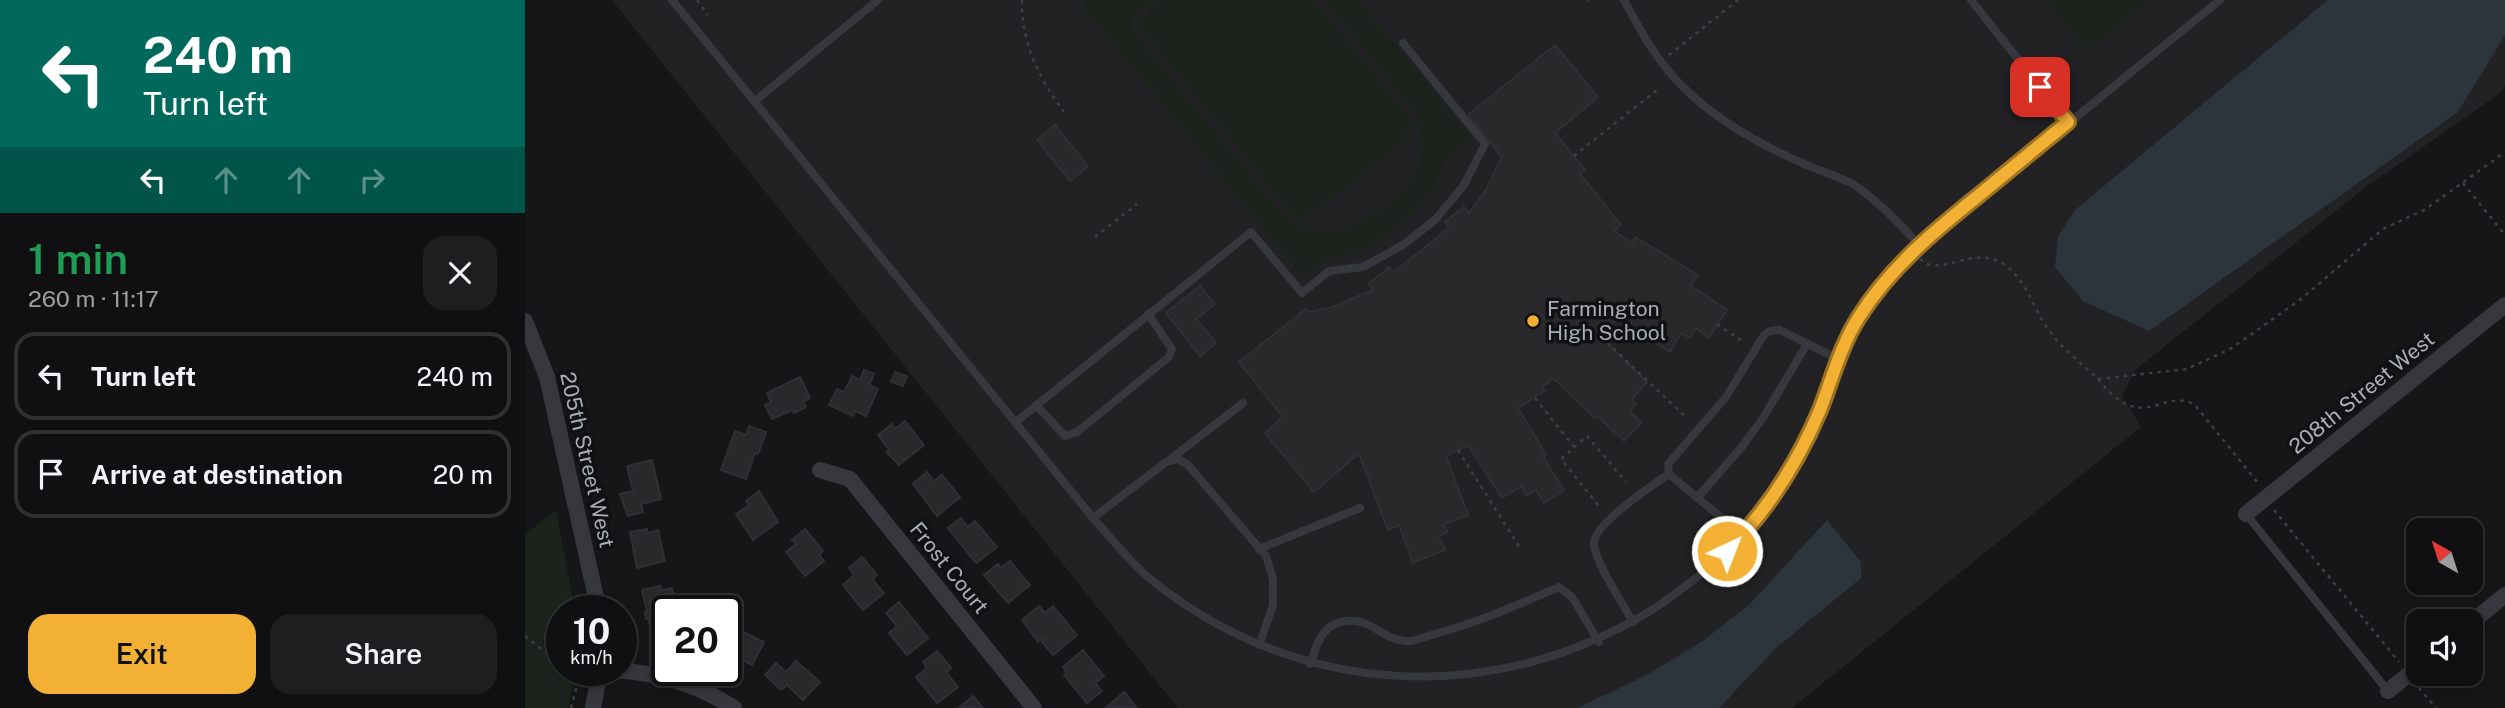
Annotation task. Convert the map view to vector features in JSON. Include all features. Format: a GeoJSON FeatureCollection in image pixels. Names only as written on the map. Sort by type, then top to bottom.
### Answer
{"type":"FeatureCollection","features":[{"type":"Feature","properties":{"kind":"street","name":"208th Street West"},"geometry":{"type":"LineString","coordinates":[[2246,514],[2505,305]]}},
{"type":"Feature","properties":{"kind":"street","name":"205th Street West"},"geometry":{"type":"LineString","coordinates":[[525,321],[547,377],[595,595]]}},
{"type":"Feature","properties":{"kind":"street","name":"Frost Court"},"geometry":{"type":"LineString","coordinates":[[820,470],[850,479],[1034,708]]}},
{"type":"Feature","properties":{"kind":"street"},"geometry":{"type":"LineString","coordinates":[[2483,613],[2505,595]]}},
{"type":"Feature","properties":{"kind":"street"},"geometry":{"type":"LineString","coordinates":[[637,672],[687,683],[734,708]]}},
{"type":"Feature","properties":{"kind":"street"},"geometry":{"type":"LineString","coordinates":[[2388,691],[2406,680]]}},
{"type":"Feature","properties":{"kind":"street"},"geometry":{"type":"LineString","coordinates":[[593,708],[597,686]]}},
{"type":"Feature","properties":{"kind":"lane"},"geometry":{"type":"LineString","coordinates":[[672,0],[1093,518],[1148,577],[1197,611],[1259,645],[1310,664],[1361,676],[1407,681],[1503,671],[1546,662],[1598,642],[1633,622],[1680,591],[1711,566],[1742,535],[1769,502],[1797,456],[1819,411],[1838,359],[1858,318],[1878,290],[1919,244],[2220,0]]}},
{"type":"Feature","properties":{"kind":"lane"},"geometry":{"type":"LineString","coordinates":[[755,101],[878,0]]}},
{"type":"Feature","properties":{"kind":"lane"},"geometry":{"type":"LineString","coordinates":[[1624,0],[1660,62],[1685,89],[1722,118],[1784,155],[1854,184],[1887,210],[1919,244]]}},
{"type":"Feature","properties":{"kind":"lane"},"geometry":{"type":"LineString","coordinates":[[1971,0],[2068,122]]}},
{"type":"Feature","properties":{"kind":"lane"},"geometry":{"type":"LineString","coordinates":[[1016,422],[1251,232],[1302,293],[1329,271],[1363,267],[1403,245],[1435,220],[1464,185],[1485,144],[1403,43]]}},
{"type":"Feature","properties":{"kind":"lane"},"geometry":{"type":"LineString","coordinates":[[1036,405],[1065,436],[1077,432],[1169,357],[1172,349],[1148,314]]}},
{"type":"Feature","properties":{"kind":"lane"},"geometry":{"type":"LineString","coordinates":[[1742,535],[1669,474],[1668,464],[1726,397],[1764,335],[1770,331],[1780,330],[1838,359]]}},
{"type":"Feature","properties":{"kind":"lane"},"geometry":{"type":"LineString","coordinates":[[1697,498],[1741,448],[1763,418],[1807,344]]}},
{"type":"Feature","properties":{"kind":"lane"},"geometry":{"type":"LineString","coordinates":[[1093,518],[1243,403]]}},
{"type":"Feature","properties":{"kind":"lane"},"geometry":{"type":"LineString","coordinates":[[1166,462],[1178,459],[1188,465],[1266,556],[1273,579],[1273,605],[1259,645]]}},
{"type":"Feature","properties":{"kind":"lane"},"geometry":{"type":"LineString","coordinates":[[1633,622],[1597,556],[1593,541],[1598,530],[1669,474]]}},
{"type":"Feature","properties":{"kind":"lane"},"geometry":{"type":"LineString","coordinates":[[1259,549],[1360,508]]}},
{"type":"Feature","properties":{"kind":"lane"},"geometry":{"type":"LineString","coordinates":[[2246,514],[2388,691]]}},
{"type":"Feature","properties":{"kind":"lane"},"geometry":{"type":"LineString","coordinates":[[1310,664],[1320,637],[1333,625],[1351,619],[1367,623],[1398,640],[1412,640],[1473,624],[1559,587],[1572,597],[1598,642]]}},
{"type":"Feature","properties":{"kind":"path"},"geometry":{"type":"LineString","coordinates":[[697,0],[708,15]]}},
{"type":"Feature","properties":{"kind":"path"},"geometry":{"type":"LineString","coordinates":[[1022,0],[1029,53],[1047,89],[1064,112]]}},
{"type":"Feature","properties":{"kind":"path"},"geometry":{"type":"LineString","coordinates":[[1660,62],[1738,0]]}},
{"type":"Feature","properties":{"kind":"path"},"geometry":{"type":"LineString","coordinates":[[1574,156],[1657,90]]}},
{"type":"Feature","properties":{"kind":"path"},"geometry":{"type":"LineString","coordinates":[[2098,379],[2187,369],[2215,358],[2291,306],[2383,229],[2414,217],[2505,152]]}},
{"type":"Feature","properties":{"kind":"path"},"geometry":{"type":"LineString","coordinates":[[2463,183],[2505,234]]}},
{"type":"Feature","properties":{"kind":"path"},"geometry":{"type":"LineString","coordinates":[[1095,237],[1137,204]]}},
{"type":"Feature","properties":{"kind":"path"},"geometry":{"type":"LineString","coordinates":[[1920,260],[1926,266],[1934,267],[1980,256],[2007,266],[2052,335],[2117,400],[2134,408],[2145,409],[2182,401],[2195,405],[2262,488]]}},
{"type":"Feature","properties":{"kind":"path"},"geometry":{"type":"LineString","coordinates":[[1717,324],[1742,341]]}},
{"type":"Feature","properties":{"kind":"path"},"geometry":{"type":"LineString","coordinates":[[1601,337],[1688,419]]}},
{"type":"Feature","properties":{"kind":"path"},"geometry":{"type":"LineString","coordinates":[[1535,398],[1574,447]]}},
{"type":"Feature","properties":{"kind":"path"},"geometry":{"type":"LineString","coordinates":[[1598,505],[1560,458],[1587,436],[1626,482]]}},
{"type":"Feature","properties":{"kind":"path"},"geometry":{"type":"LineString","coordinates":[[1458,450],[1522,551]]}},
{"type":"Feature","properties":{"kind":"path"},"geometry":{"type":"LineString","coordinates":[[2272,508],[2401,665]]}},
{"type":"Feature","properties":{"kind":"path"},"geometry":{"type":"LineString","coordinates":[[525,636],[546,652]]}},
{"type":"Feature","properties":{"kind":"path"},"geometry":{"type":"LineString","coordinates":[[571,708],[575,686]]}},
{"type":"Feature","properties":{"kind":"path"},"geometry":{"type":"LineString","coordinates":[[2424,686],[2436,708]]}},
{"type":"Feature","properties":{"kind":"shaded area","name":"Farmington High School"},"geometry":{"type":"Polygon","coordinates":[[[612,0],[2505,0],[2505,86],[2496,96],[2366,187],[2135,370],[2122,395],[2141,427],[1792,708],[1178,708],[612,0]]]}},
{"type":"Feature","properties":{"kind":"shaded area"},"geometry":{"type":"Polygon","coordinates":[[[1087,0],[1154,0],[1130,19],[1135,34],[1284,216],[1308,230],[1331,232],[1376,214],[1411,180],[1422,154],[1421,132],[1414,111],[1324,0],[1358,0],[1471,138],[1444,161],[1433,188],[1417,210],[1388,234],[1366,247],[1342,256],[1327,258],[1303,276],[1082,4],[1087,0]]]}},
{"type":"Feature","properties":{"kind":"shaded area"},"geometry":{"type":"Polygon","coordinates":[[[1160,0],[1314,0],[1415,125],[1403,135],[1406,139],[1311,215],[1308,211],[1297,221],[1138,24],[1149,15],[1147,11],[1160,0]]]}},
{"type":"Feature","properties":{"kind":"shaded area"},"geometry":{"type":"Polygon","coordinates":[[[2047,0],[2150,0],[2087,50],[2047,0]]]}},
{"type":"Feature","properties":{"kind":"shaded area"},"geometry":{"type":"Polygon","coordinates":[[[2328,0],[2505,0],[2505,35],[2458,112],[2149,331],[2083,301],[2055,267],[2058,236],[2075,210],[2328,0]]]}},
{"type":"Feature","properties":{"kind":"shaded area"},"geometry":{"type":"Polygon","coordinates":[[[556,510],[572,595],[546,595],[546,686],[573,686],[568,708],[525,708],[525,534],[556,510]]]}},
{"type":"Feature","properties":{"kind":"shaded area"},"geometry":{"type":"Polygon","coordinates":[[[1827,520],[1861,562],[1861,578],[1777,647],[1719,708],[1577,708],[1649,674],[1704,640],[1749,605],[1827,520]]]}},
{"type":"Feature","properties":{"kind":"building","name":"Farmington High School"},"geometry":{"type":"Polygon","coordinates":[[[1555,45],[1598,97],[1555,133],[1585,170],[1580,174],[1621,225],[1614,231],[1632,243],[1635,237],[1698,275],[1691,286],[1727,310],[1709,338],[1696,328],[1690,338],[1681,333],[1670,352],[1616,319],[1601,337],[1647,382],[1631,400],[1636,404],[1630,411],[1641,423],[1624,441],[1553,378],[1542,388],[1545,390],[1518,408],[1546,455],[1543,457],[1564,490],[1544,503],[1536,490],[1527,496],[1522,486],[1502,498],[1468,445],[1446,456],[1468,515],[1444,524],[1447,532],[1439,536],[1445,550],[1413,563],[1399,525],[1388,530],[1360,456],[1357,455],[1314,492],[1265,433],[1283,417],[1239,362],[1306,309],[1308,312],[1330,308],[1373,290],[1369,284],[1389,267],[1394,272],[1449,228],[1445,222],[1464,207],[1469,213],[1486,190],[1502,157],[1468,115],[1555,45]]]}},
{"type":"Feature","properties":{"kind":"building"},"geometry":{"type":"Polygon","coordinates":[[[1055,125],[1088,166],[1070,181],[1037,140],[1055,125]]]}},
{"type":"Feature","properties":{"kind":"building"},"geometry":{"type":"Polygon","coordinates":[[[1200,286],[1215,304],[1196,319],[1216,343],[1200,356],[1166,313],[1200,286]]]}},
{"type":"Feature","properties":{"kind":"building"},"geometry":{"type":"Polygon","coordinates":[[[864,370],[874,374],[869,385],[878,389],[866,416],[855,411],[853,416],[829,405],[837,389],[844,392],[852,376],[860,380],[864,370]]]}},
{"type":"Feature","properties":{"kind":"building"},"geometry":{"type":"Polygon","coordinates":[[[895,372],[907,376],[903,386],[891,382],[895,372]]]}},
{"type":"Feature","properties":{"kind":"building"},"geometry":{"type":"Polygon","coordinates":[[[800,377],[810,398],[803,402],[806,407],[772,419],[765,405],[771,402],[767,393],[800,377]]]}},
{"type":"Feature","properties":{"kind":"building"},"geometry":{"type":"Polygon","coordinates":[[[905,421],[924,445],[899,465],[886,452],[889,450],[878,435],[892,424],[895,429],[905,421]]]}},
{"type":"Feature","properties":{"kind":"building"},"geometry":{"type":"Polygon","coordinates":[[[749,426],[766,432],[746,479],[721,470],[735,431],[746,435],[749,426]]]}},
{"type":"Feature","properties":{"kind":"building"},"geometry":{"type":"Polygon","coordinates":[[[652,460],[661,499],[641,504],[643,512],[628,516],[620,494],[633,491],[627,466],[652,460]]]}},
{"type":"Feature","properties":{"kind":"building"},"geometry":{"type":"Polygon","coordinates":[[[927,472],[934,481],[942,475],[960,497],[937,516],[913,484],[927,472]]]}},
{"type":"Feature","properties":{"kind":"building"},"geometry":{"type":"Polygon","coordinates":[[[759,491],[778,522],[753,540],[736,514],[749,505],[746,501],[759,491]]]}},
{"type":"Feature","properties":{"kind":"building"},"geometry":{"type":"Polygon","coordinates":[[[961,518],[968,527],[975,521],[997,547],[976,563],[948,528],[961,518]]]}},
{"type":"Feature","properties":{"kind":"building"},"geometry":{"type":"Polygon","coordinates":[[[647,529],[648,533],[658,530],[665,561],[637,568],[630,532],[647,529]]]}},
{"type":"Feature","properties":{"kind":"building"},"geometry":{"type":"Polygon","coordinates":[[[805,529],[823,551],[819,555],[824,561],[805,576],[786,552],[796,544],[792,540],[805,529]]]}},
{"type":"Feature","properties":{"kind":"building"},"geometry":{"type":"Polygon","coordinates":[[[862,557],[877,575],[872,579],[884,593],[863,610],[843,585],[854,575],[849,568],[862,557]]]}},
{"type":"Feature","properties":{"kind":"building"},"geometry":{"type":"Polygon","coordinates":[[[1010,561],[1030,585],[1008,603],[984,575],[998,564],[1001,568],[1010,561]]]}},
{"type":"Feature","properties":{"kind":"building"},"geometry":{"type":"Polygon","coordinates":[[[660,586],[661,590],[672,588],[674,595],[651,595],[651,627],[648,618],[646,619],[642,590],[660,586]]]}},
{"type":"Feature","properties":{"kind":"building"},"geometry":{"type":"Polygon","coordinates":[[[899,602],[928,638],[907,655],[889,633],[897,626],[886,613],[899,602]]]}},
{"type":"Feature","properties":{"kind":"building"},"geometry":{"type":"Polygon","coordinates":[[[1039,606],[1045,613],[1053,606],[1077,635],[1053,655],[1042,642],[1043,638],[1038,642],[1022,620],[1039,606]]]}},
{"type":"Feature","properties":{"kind":"building"},"geometry":{"type":"Polygon","coordinates":[[[742,631],[764,642],[752,665],[742,660],[742,631]]]}},
{"type":"Feature","properties":{"kind":"building"},"geometry":{"type":"Polygon","coordinates":[[[1083,650],[1104,676],[1095,683],[1102,691],[1087,703],[1064,675],[1067,673],[1063,667],[1083,650]]]}},
{"type":"Feature","properties":{"kind":"building"},"geometry":{"type":"Polygon","coordinates":[[[937,651],[951,668],[946,672],[958,687],[937,703],[916,677],[927,668],[923,662],[937,651]]]}},
{"type":"Feature","properties":{"kind":"building"},"geometry":{"type":"Polygon","coordinates":[[[796,661],[820,682],[803,700],[787,685],[781,690],[765,675],[776,663],[786,672],[796,661]]]}},
{"type":"Feature","properties":{"kind":"building"},"geometry":{"type":"Polygon","coordinates":[[[1124,692],[1137,708],[1105,708],[1107,707],[1124,692]]]}},
{"type":"Feature","properties":{"kind":"building"},"geometry":{"type":"Polygon","coordinates":[[[973,696],[983,708],[959,708],[973,696]]]}},
{"type":"Feature","properties":{"kind":"place","name":"Farmington High School"},"geometry":{"type":"Point","coordinates":[1533,321]}},
{"type":"Feature","properties":{"kind":"route"},"geometry":{"type":"LineString","coordinates":[[1727,551],[1769,502],[1797,456],[1858,318],[1878,290],[1919,244],[2068,122],[2040,87]]}}]}
